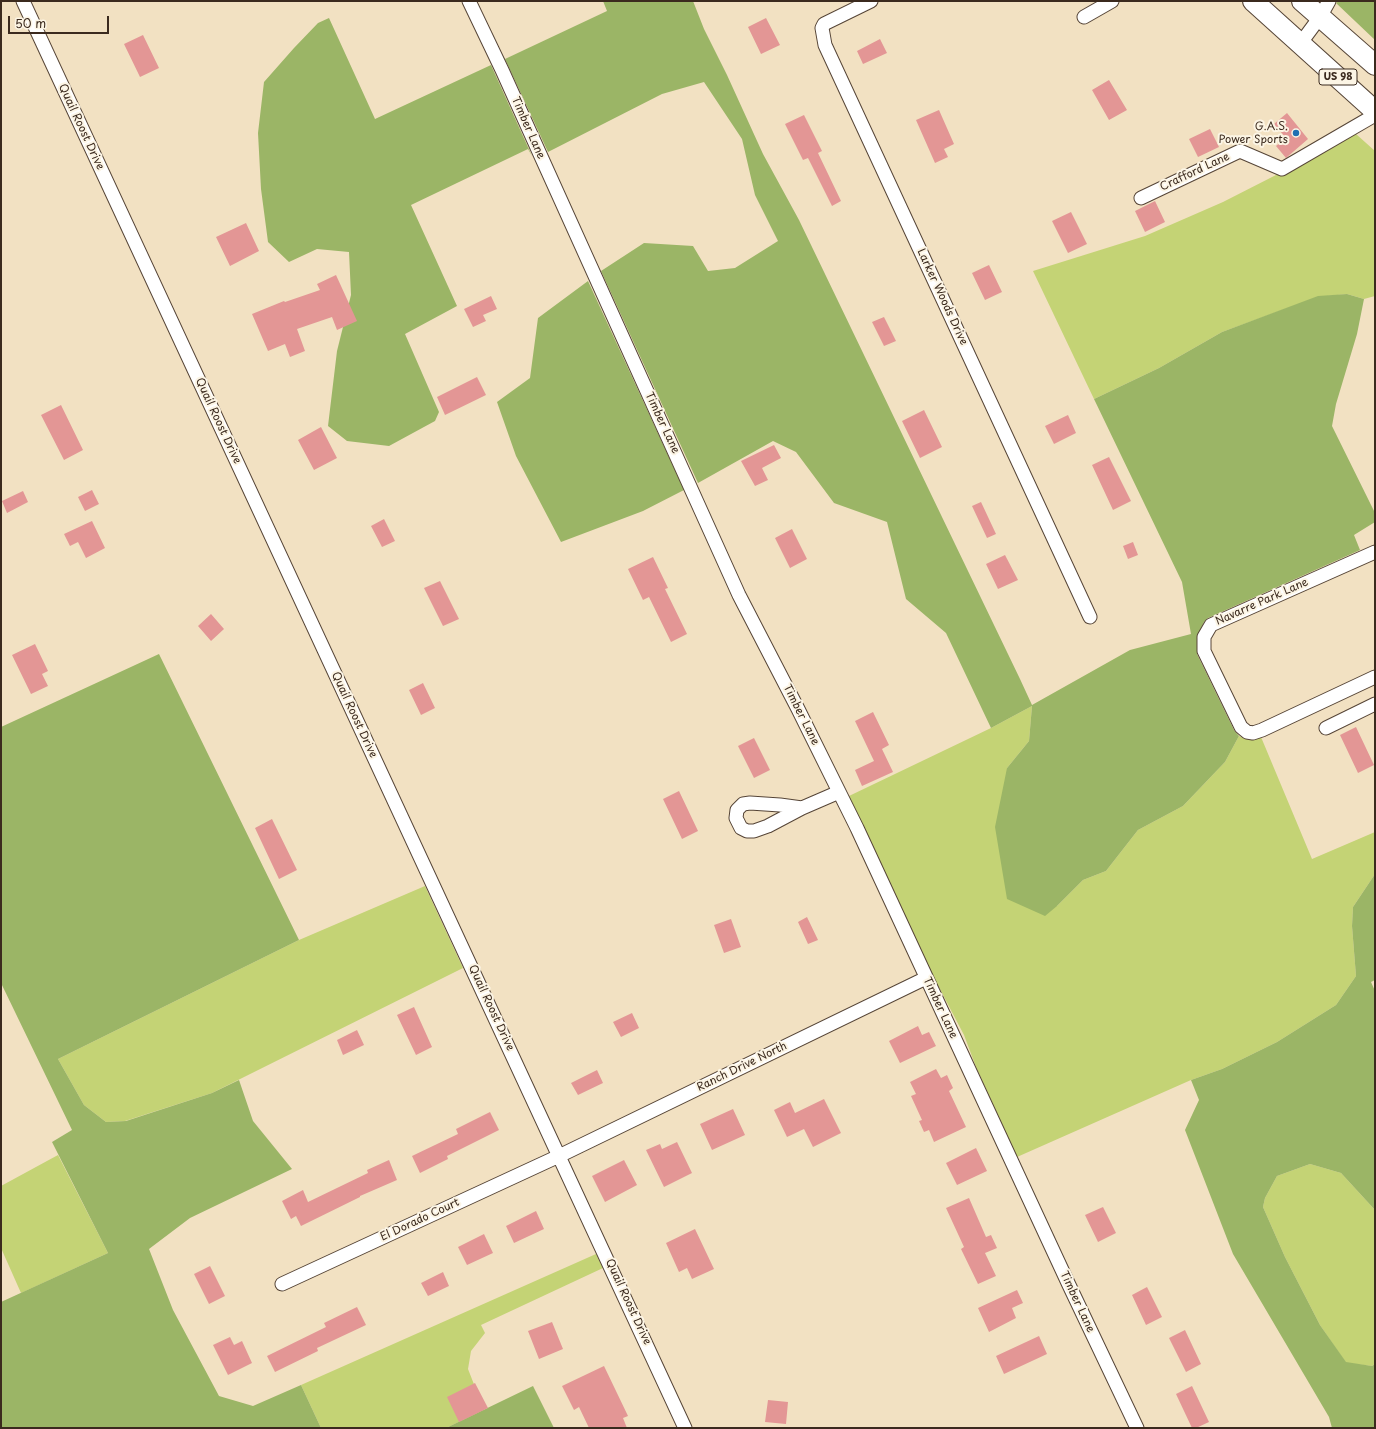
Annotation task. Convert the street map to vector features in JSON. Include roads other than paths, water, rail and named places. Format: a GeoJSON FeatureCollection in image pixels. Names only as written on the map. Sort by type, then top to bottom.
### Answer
{"type":"FeatureCollection","features":[{"type":"Feature","properties":{"kind":"highway","name":"US 98"},"geometry":{"type":"LineString","coordinates":[[1254,1],[1375,111]]}},
{"type":"Feature","properties":{"kind":"highway","name":"US 98"},"geometry":{"type":"LineString","coordinates":[[1302,1],[1325,9],[1375,65]]}},
{"type":"Feature","properties":{"kind":"street","name":"Quail Roost Drive"},"geometry":{"type":"LineString","coordinates":[[23,1],[685,1428]]}},
{"type":"Feature","properties":{"kind":"street","name":"Timber Lane"},"geometry":{"type":"LineString","coordinates":[[469,1],[502,70],[739,595],[839,792],[1137,1428]]}},
{"type":"Feature","properties":{"kind":"street","name":"Larker Woods Drive"},"geometry":{"type":"LineString","coordinates":[[871,1],[824,24],[822,28],[825,46],[1090,617]]}},
{"type":"Feature","properties":{"kind":"street"},"geometry":{"type":"LineString","coordinates":[[1084,17],[1112,1]]}},
{"type":"Feature","properties":{"kind":"street"},"geometry":{"type":"LineString","coordinates":[[1300,44],[1325,9]]}},
{"type":"Feature","properties":{"kind":"street","name":"Crafford Lane"},"geometry":{"type":"LineString","coordinates":[[1141,198],[1240,151],[1282,169],[1375,116]]}},
{"type":"Feature","properties":{"kind":"street","name":"Navarre Park Lane"},"geometry":{"type":"LineString","coordinates":[[1375,552],[1211,625],[1204,637],[1204,651],[1242,727],[1247,732],[1253,733],[1262,730],[1375,677]]}},
{"type":"Feature","properties":{"kind":"street"},"geometry":{"type":"LineString","coordinates":[[1326,728],[1375,704]]}},
{"type":"Feature","properties":{"kind":"street"},"geometry":{"type":"LineString","coordinates":[[802,808],[839,792]]}},
{"type":"Feature","properties":{"kind":"street","name":"Ranch Drive North"},"geometry":{"type":"LineString","coordinates":[[559,1156],[926,978]]}},
{"type":"Feature","properties":{"kind":"street","name":"El Dorado Court"},"geometry":{"type":"LineString","coordinates":[[282,1284],[559,1156]]}},
{"type":"Feature","properties":{"kind":"place","name":"G.A.S. Power Sports"},"geometry":{"type":"Point","coordinates":[1296,133]}}]}
